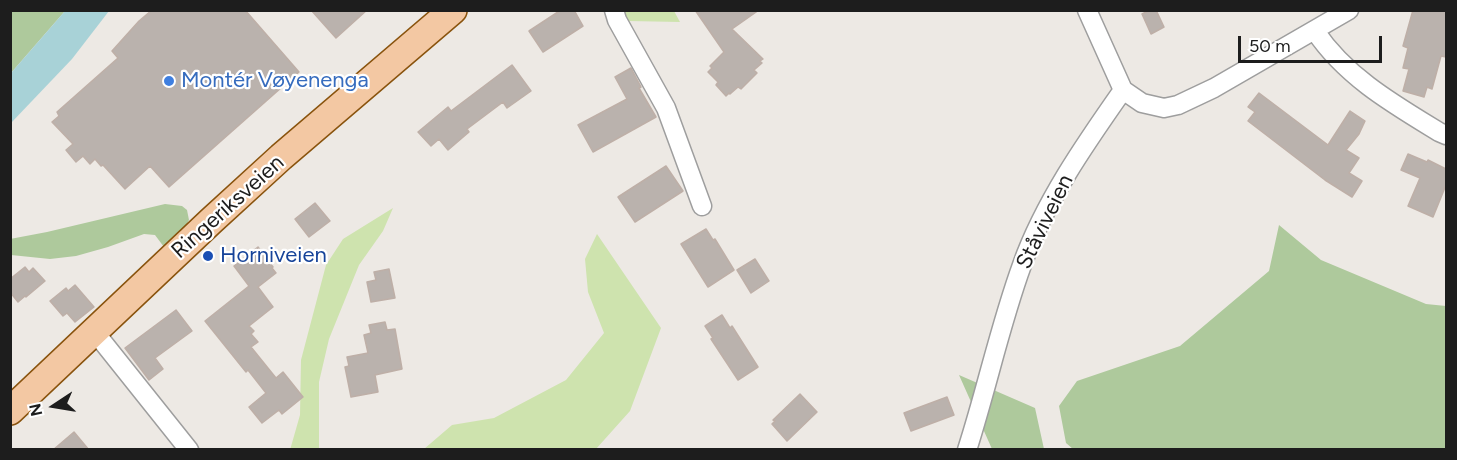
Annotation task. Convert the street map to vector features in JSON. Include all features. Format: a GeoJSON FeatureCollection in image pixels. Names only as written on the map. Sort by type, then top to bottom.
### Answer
{"type":"FeatureCollection","features":[{"type":"Feature","properties":{"kind":"main road","name":"Ringeriksveien"},"geometry":{"type":"LineString","coordinates":[[10,411],[281,157],[453,10]]}},
{"type":"Feature","properties":{"kind":"street"},"geometry":{"type":"LineString","coordinates":[[614,10],[617,20],[666,108],[702,206]]}},
{"type":"Feature","properties":{"kind":"street"},"geometry":{"type":"LineString","coordinates":[[1087,10],[1123,90],[1142,103],[1164,108],[1178,105],[1214,88],[1349,10]]}},
{"type":"Feature","properties":{"kind":"street"},"geometry":{"type":"LineString","coordinates":[[1315,31],[1326,48],[1366,85],[1383,98],[1446,135]]}},
{"type":"Feature","properties":{"kind":"street","name":"Ståviveien"},"geometry":{"type":"LineString","coordinates":[[967,450],[1023,263],[1042,220],[1064,181],[1123,90]]}},
{"type":"Feature","properties":{"kind":"street"},"geometry":{"type":"LineString","coordinates":[[94,332],[189,450]]}},
{"type":"Feature","properties":{"kind":"green space"},"geometry":{"type":"Polygon","coordinates":[[[11,11],[65,11],[11,73],[11,11]]]}},
{"type":"Feature","properties":{"kind":"green space"},"geometry":{"type":"Polygon","coordinates":[[[623,11],[674,11],[680,22],[628,21],[623,11]]]}},
{"type":"Feature","properties":{"kind":"green space"},"geometry":{"type":"Polygon","coordinates":[[[165,204],[182,206],[187,210],[189,220],[184,229],[164,247],[155,235],[144,234],[76,256],[50,259],[11,255],[10,239],[165,204]]]}},
{"type":"Feature","properties":{"kind":"green space"},"geometry":{"type":"Polygon","coordinates":[[[393,208],[383,231],[359,265],[329,339],[319,382],[319,449],[290,450],[300,415],[301,360],[326,265],[343,239],[393,208]]]}},
{"type":"Feature","properties":{"kind":"green space"},"geometry":{"type":"Polygon","coordinates":[[[1279,225],[1321,260],[1426,304],[1446,306],[1446,449],[1073,449],[1066,443],[1059,406],[1077,381],[1180,346],[1269,271],[1279,225]]]}},
{"type":"Feature","properties":{"kind":"green space"},"geometry":{"type":"Polygon","coordinates":[[[597,234],[661,328],[630,411],[596,449],[424,449],[452,425],[494,418],[566,380],[604,333],[588,292],[585,259],[597,234]]]}},
{"type":"Feature","properties":{"kind":"green space"},"geometry":{"type":"Polygon","coordinates":[[[959,375],[1035,408],[1044,449],[992,449],[959,375]]]}},
{"type":"Feature","properties":{"kind":"water"},"geometry":{"type":"Polygon","coordinates":[[[65,11],[109,11],[72,59],[11,123],[11,73],[65,11]]]}},
{"type":"Feature","properties":{"kind":"building"},"geometry":{"type":"Polygon","coordinates":[[[152,10],[245,10],[299,72],[169,187],[150,166],[125,189],[95,159],[90,164],[83,156],[76,162],[66,150],[73,144],[52,122],[59,116],[57,112],[118,58],[112,51],[152,10]]]}},
{"type":"Feature","properties":{"kind":"building"},"geometry":{"type":"Polygon","coordinates":[[[311,10],[367,10],[336,38],[311,10]]]}},
{"type":"Feature","properties":{"kind":"building"},"geometry":{"type":"Polygon","coordinates":[[[561,10],[574,10],[583,26],[543,52],[529,31],[561,10]]]}},
{"type":"Feature","properties":{"kind":"building"},"geometry":{"type":"Polygon","coordinates":[[[695,10],[759,10],[732,29],[763,59],[760,61],[762,63],[754,70],[757,73],[741,89],[738,87],[726,96],[716,85],[718,82],[708,72],[712,68],[710,66],[724,52],[695,10]]]}},
{"type":"Feature","properties":{"kind":"building"},"geometry":{"type":"Polygon","coordinates":[[[1156,10],[1164,27],[1151,34],[1142,14],[1156,10]]]}},
{"type":"Feature","properties":{"kind":"building"},"geometry":{"type":"Polygon","coordinates":[[[1413,10],[1446,10],[1446,57],[1441,56],[1432,89],[1427,87],[1424,97],[1403,91],[1409,69],[1403,68],[1408,48],[1403,46],[1413,10]]]}},
{"type":"Feature","properties":{"kind":"building"},"geometry":{"type":"Polygon","coordinates":[[[512,65],[531,91],[507,108],[503,102],[467,129],[469,132],[448,150],[439,139],[431,146],[418,132],[448,107],[451,111],[512,65]]]}},
{"type":"Feature","properties":{"kind":"building"},"geometry":{"type":"Polygon","coordinates":[[[631,68],[641,87],[639,88],[656,117],[593,152],[578,125],[627,99],[615,77],[631,68]]]}},
{"type":"Feature","properties":{"kind":"building"},"geometry":{"type":"Polygon","coordinates":[[[1259,93],[1328,145],[1350,111],[1365,121],[1359,134],[1346,150],[1359,158],[1349,173],[1362,181],[1352,197],[1325,180],[1248,121],[1255,112],[1248,107],[1259,93]]]}},
{"type":"Feature","properties":{"kind":"building"},"geometry":{"type":"Polygon","coordinates":[[[1408,154],[1446,169],[1446,185],[1433,217],[1408,206],[1420,178],[1401,170],[1408,154]]]}},
{"type":"Feature","properties":{"kind":"building"},"geometry":{"type":"Polygon","coordinates":[[[666,166],[683,191],[635,222],[618,197],[666,166]]]}},
{"type":"Feature","properties":{"kind":"building"},"geometry":{"type":"Polygon","coordinates":[[[315,203],[330,221],[309,237],[295,219],[315,203]]]}},
{"type":"Feature","properties":{"kind":"building"},"geometry":{"type":"Polygon","coordinates":[[[706,229],[734,270],[708,287],[681,244],[706,229]]]}},
{"type":"Feature","properties":{"kind":"building"},"geometry":{"type":"Polygon","coordinates":[[[258,247],[276,273],[258,287],[273,307],[249,326],[254,331],[251,334],[258,342],[251,347],[276,378],[283,372],[303,397],[282,414],[279,410],[262,423],[249,407],[266,393],[205,321],[249,286],[234,266],[258,247]]]}},
{"type":"Feature","properties":{"kind":"building"},"geometry":{"type":"Polygon","coordinates":[[[755,259],[769,281],[751,293],[737,270],[755,259]]]}},
{"type":"Feature","properties":{"kind":"building"},"geometry":{"type":"Polygon","coordinates":[[[25,267],[29,272],[33,268],[45,281],[18,302],[10,292],[10,279],[25,267]]]}},
{"type":"Feature","properties":{"kind":"building"},"geometry":{"type":"Polygon","coordinates":[[[389,269],[395,298],[371,302],[367,282],[376,280],[374,272],[389,269]]]}},
{"type":"Feature","properties":{"kind":"building"},"geometry":{"type":"Polygon","coordinates":[[[75,285],[94,307],[75,322],[67,313],[63,316],[50,301],[66,288],[68,291],[75,285]]]}},
{"type":"Feature","properties":{"kind":"building"},"geometry":{"type":"Polygon","coordinates":[[[176,310],[192,331],[155,358],[163,369],[149,380],[125,348],[176,310]]]}},
{"type":"Feature","properties":{"kind":"building"},"geometry":{"type":"Polygon","coordinates":[[[722,315],[730,328],[732,326],[758,367],[738,380],[705,326],[722,315]]]}},
{"type":"Feature","properties":{"kind":"building"},"geometry":{"type":"Polygon","coordinates":[[[385,322],[387,330],[395,329],[402,369],[375,375],[378,392],[351,397],[345,367],[349,366],[347,357],[368,353],[364,335],[371,333],[369,325],[385,322]]]}},
{"type":"Feature","properties":{"kind":"building"},"geometry":{"type":"Polygon","coordinates":[[[800,394],[817,412],[787,441],[772,424],[775,421],[773,420],[800,394]]]}},
{"type":"Feature","properties":{"kind":"building"},"geometry":{"type":"Polygon","coordinates":[[[947,397],[954,415],[911,431],[904,413],[947,397]]]}},
{"type":"Feature","properties":{"kind":"building"},"geometry":{"type":"Polygon","coordinates":[[[74,432],[89,450],[53,450],[74,432]]]}},
{"type":"Feature","properties":{"kind":"place","name":"Montér Vøyenenga"},"geometry":{"type":"Point","coordinates":[169,81]}},
{"type":"Feature","properties":{"kind":"place","name":"Horniveien"},"geometry":{"type":"Point","coordinates":[208,256]}}]}
